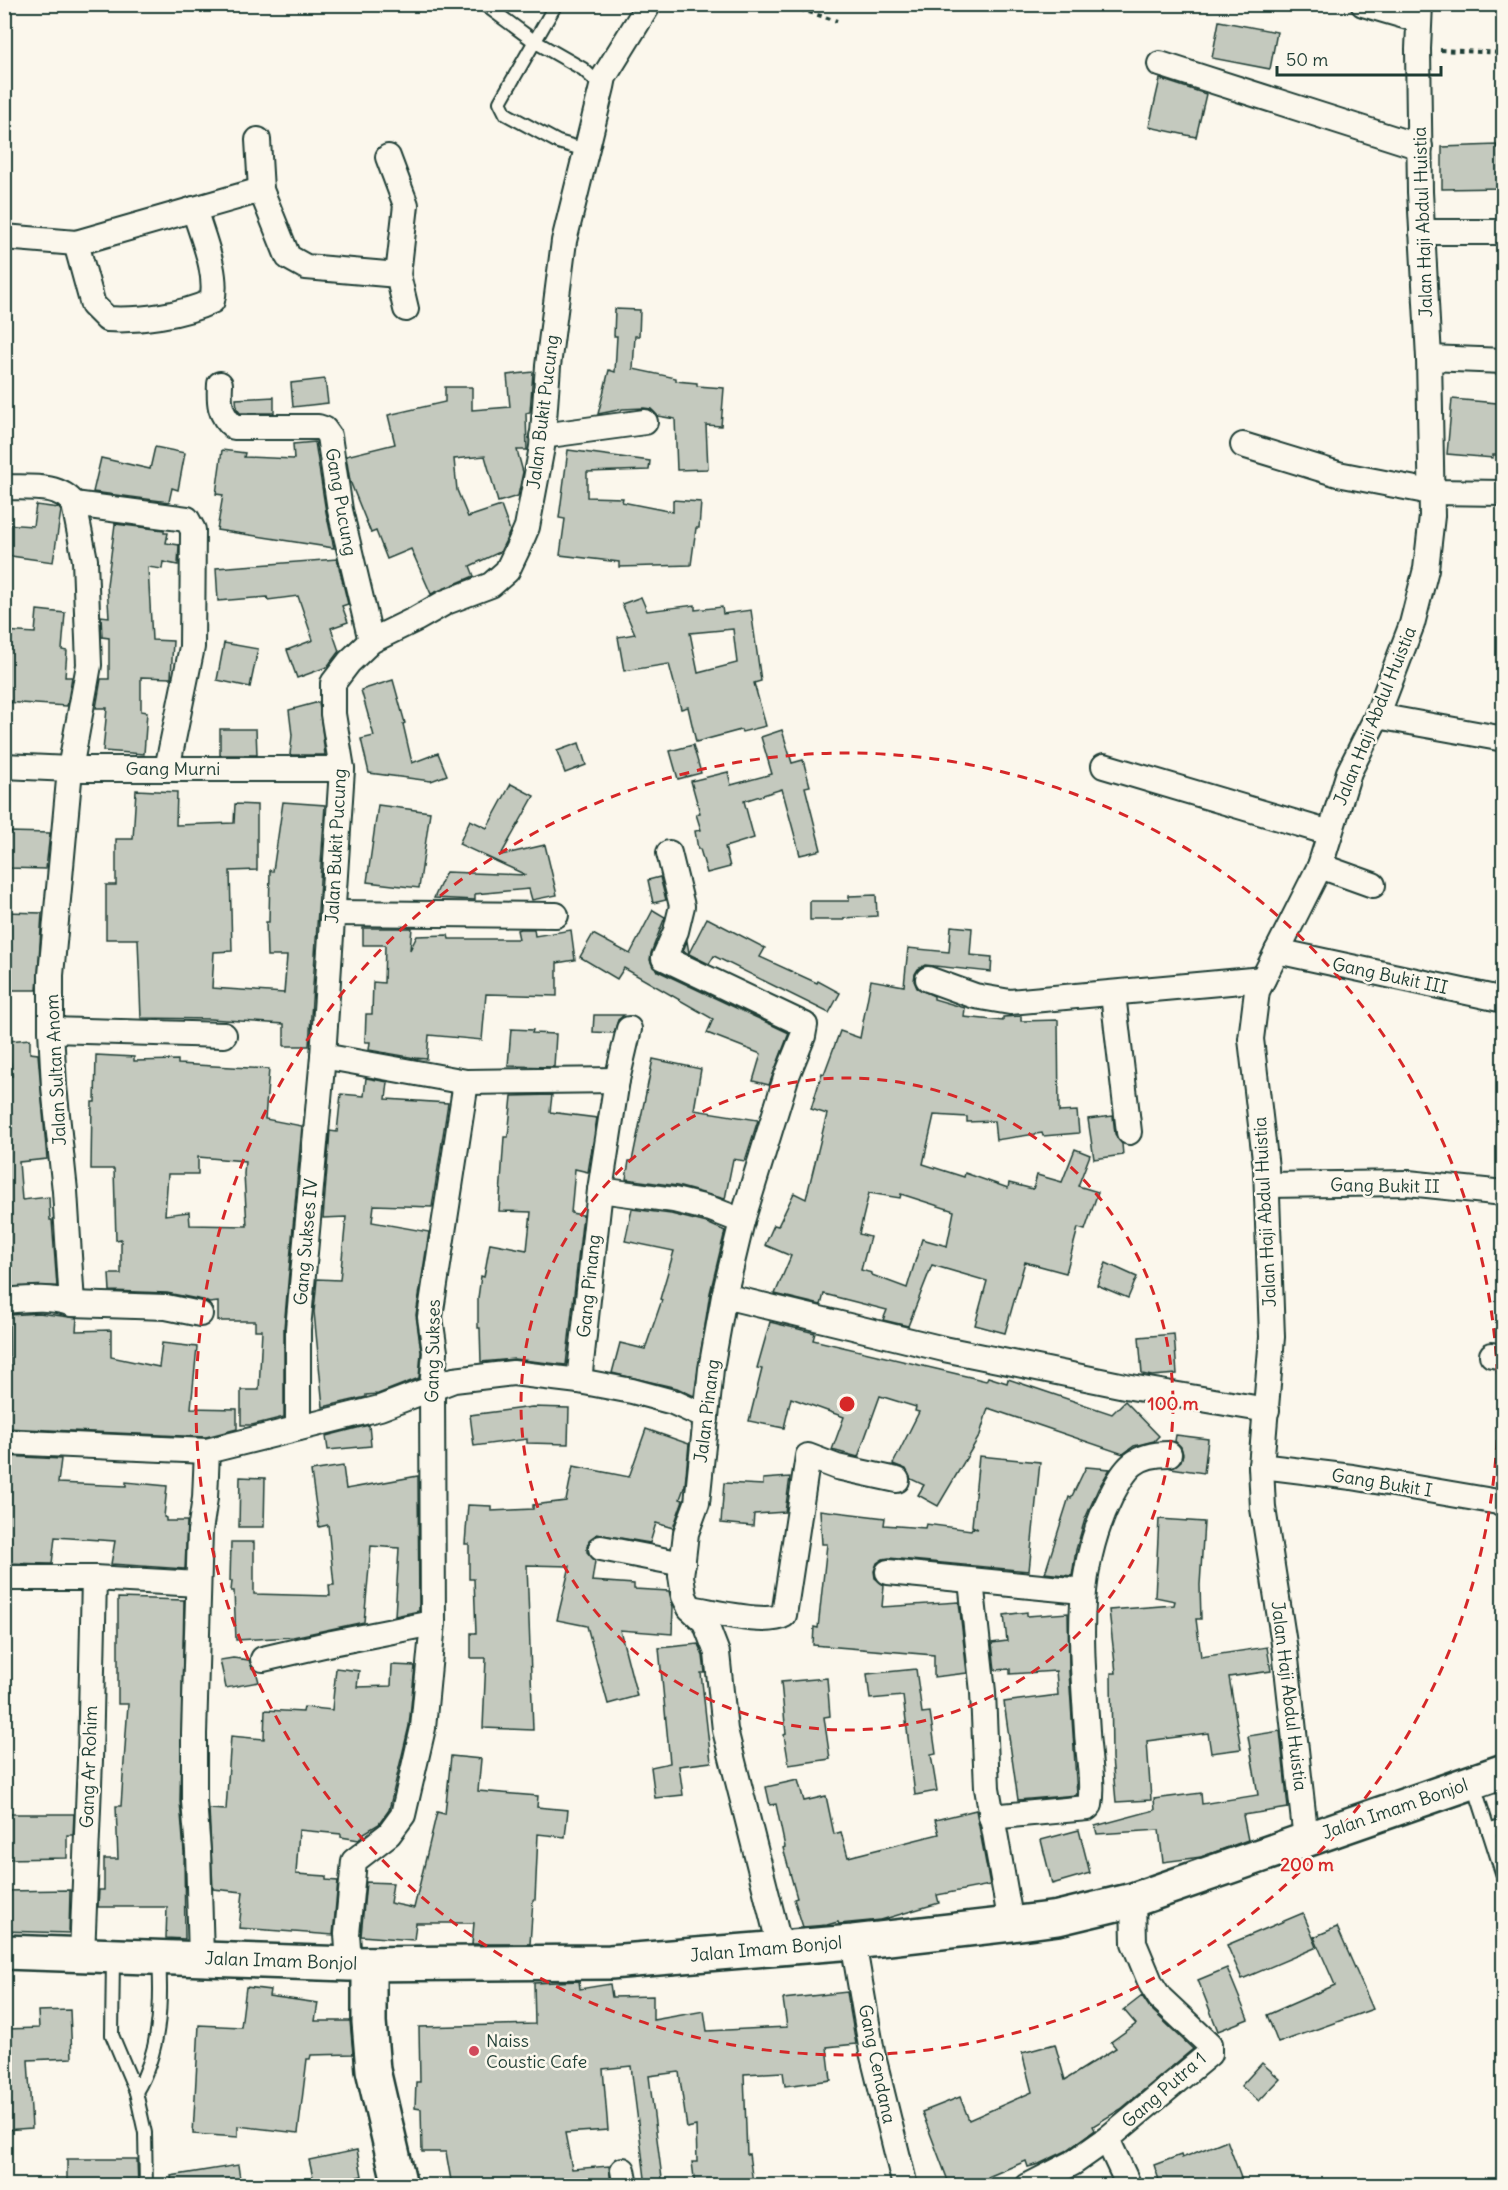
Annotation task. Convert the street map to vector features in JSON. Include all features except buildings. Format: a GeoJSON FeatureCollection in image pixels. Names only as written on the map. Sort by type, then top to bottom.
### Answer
{"type":"FeatureCollection","features":[{"type":"Feature","properties":{"kind":"main road","name":"Jalan Imam Bonjol"},"geometry":{"type":"LineString","coordinates":[[4,1952],[359,1964],[610,1962],[854,1942],[1011,1924],[1058,1918],[1133,1900],[1503,1771]]}},
{"type":"Feature","properties":{"kind":"main road"},"geometry":{"type":"LineString","coordinates":[[359,1964],[369,2022],[372,2070],[400,2186]]}},
{"type":"Feature","properties":{"kind":"street","name":"Jalan Bukit Pucung"},"geometry":{"type":"LineString","coordinates":[[323,1056],[342,769],[333,714],[333,683],[371,641],[446,602],[491,585],[507,571],[527,527],[543,436],[548,366],[564,242],[604,77],[649,4]]}},
{"type":"Feature","properties":{"kind":"street"},"geometry":{"type":"LineString","coordinates":[[1363,4],[1419,12]]}},
{"type":"Feature","properties":{"kind":"street","name":"Jalan Haji Abdul Huistia"},"geometry":{"type":"LineString","coordinates":[[1306,1840],[1285,1650],[1263,1508],[1261,1466],[1272,1337],[1267,1185],[1251,1039],[1257,991],[1320,866],[1349,772],[1377,716],[1412,624],[1426,569],[1432,516],[1429,358],[1422,232],[1419,12]]}},
{"type":"Feature","properties":{"kind":"street"},"geometry":{"type":"LineString","coordinates":[[1160,64],[1420,147]]}},
{"type":"Feature","properties":{"kind":"street"},"geometry":{"type":"LineString","coordinates":[[258,140],[261,190],[288,257],[306,267],[398,275]]}},
{"type":"Feature","properties":{"kind":"street"},"geometry":{"type":"LineString","coordinates":[[388,157],[406,205],[398,275],[406,309]]}},
{"type":"Feature","properties":{"kind":"street"},"geometry":{"type":"LineString","coordinates":[[4,237],[76,243],[261,190]]}},
{"type":"Feature","properties":{"kind":"street"},"geometry":{"type":"LineString","coordinates":[[76,243],[93,305],[107,319],[123,320],[153,316],[203,306],[212,301],[215,290],[194,209]]}},
{"type":"Feature","properties":{"kind":"street"},"geometry":{"type":"LineString","coordinates":[[1422,232],[1503,232]]}},
{"type":"Feature","properties":{"kind":"street"},"geometry":{"type":"LineString","coordinates":[[1429,358],[1503,361]]}},
{"type":"Feature","properties":{"kind":"street","name":"Gang Pucung"},"geometry":{"type":"LineString","coordinates":[[220,384],[219,405],[225,420],[234,427],[318,427],[324,429],[329,436],[340,510],[371,641]]}},
{"type":"Feature","properties":{"kind":"street"},"geometry":{"type":"LineString","coordinates":[[543,436],[645,422]]}},
{"type":"Feature","properties":{"kind":"street"},"geometry":{"type":"LineString","coordinates":[[1243,445],[1338,474],[1431,492],[1503,493]]}},
{"type":"Feature","properties":{"kind":"street"},"geometry":{"type":"LineString","coordinates":[[4,487],[60,492],[68,496],[74,504],[187,519],[193,530],[192,647],[167,769]]}},
{"type":"Feature","properties":{"kind":"street","name":"Jalan Sultan Anom"},"geometry":{"type":"LineString","coordinates":[[72,1304],[65,1191],[54,1086],[51,975],[70,769],[89,665],[85,560],[74,504]]}},
{"type":"Feature","properties":{"kind":"street"},"geometry":{"type":"LineString","coordinates":[[1377,716],[1503,739]]}},
{"type":"Feature","properties":{"kind":"street","name":"Gang Murni"},"geometry":{"type":"LineString","coordinates":[[4,766],[70,769],[342,769]]}},
{"type":"Feature","properties":{"kind":"street"},"geometry":{"type":"LineString","coordinates":[[1104,766],[1330,833]]}},
{"type":"Feature","properties":{"kind":"street","name":"Jalan Pinang"},"geometry":{"type":"LineString","coordinates":[[669,853],[682,906],[676,931],[664,958],[805,1025],[803,1036],[786,1078],[742,1221],[724,1296],[711,1369],[697,1503],[686,1533],[681,1576],[684,1596],[690,1608],[705,1622],[717,1653],[725,1730],[780,1947]]}},
{"type":"Feature","properties":{"kind":"street"},"geometry":{"type":"LineString","coordinates":[[1320,866],[1373,885]]}},
{"type":"Feature","properties":{"kind":"street"},"geometry":{"type":"LineString","coordinates":[[333,914],[556,915]]}},
{"type":"Feature","properties":{"kind":"street","name":"Gang Bukit III"},"geometry":{"type":"LineString","coordinates":[[1277,951],[1503,1000]]}},
{"type":"Feature","properties":{"kind":"street"},"geometry":{"type":"LineString","coordinates":[[928,979],[975,996],[1010,1002],[1263,979]]}},
{"type":"Feature","properties":{"kind":"street"},"geometry":{"type":"LineString","coordinates":[[1113,993],[1129,1132]]}},
{"type":"Feature","properties":{"kind":"street","name":"Gang Pinang"},"geometry":{"type":"LineString","coordinates":[[579,1381],[600,1191],[617,1080],[629,1029]]}},
{"type":"Feature","properties":{"kind":"street"},"geometry":{"type":"LineString","coordinates":[[51,1030],[224,1035]]}},
{"type":"Feature","properties":{"kind":"street"},"geometry":{"type":"LineString","coordinates":[[323,1056],[466,1082],[617,1080]]}},
{"type":"Feature","properties":{"kind":"street","name":"Gang Sukses IV"},"geometry":{"type":"LineString","coordinates":[[298,1428],[298,1329],[323,1056]]}},
{"type":"Feature","properties":{"kind":"street","name":"Gang Sukses"},"geometry":{"type":"LineString","coordinates":[[359,1964],[347,1935],[354,1861],[389,1834],[403,1815],[423,1728],[433,1623],[432,1389],[435,1352],[430,1317],[466,1082]]}},
{"type":"Feature","properties":{"kind":"street","name":"Gang Bukit II"},"geometry":{"type":"LineString","coordinates":[[1267,1185],[1408,1183],[1503,1193]]}},
{"type":"Feature","properties":{"kind":"street"},"geometry":{"type":"LineString","coordinates":[[600,1191],[674,1200],[711,1209],[742,1221]]}},
{"type":"Feature","properties":{"kind":"street"},"geometry":{"type":"LineString","coordinates":[[724,1296],[944,1349],[1125,1386],[1267,1410]]}},
{"type":"Feature","properties":{"kind":"street"},"geometry":{"type":"LineString","coordinates":[[4,1301],[30,1299],[64,1301],[72,1304],[166,1307],[200,1314]]}},
{"type":"Feature","properties":{"kind":"street"},"geometry":{"type":"LineString","coordinates":[[4,1442],[207,1451],[380,1408],[454,1380],[513,1373],[579,1381],[632,1391],[673,1402],[706,1417]]}},
{"type":"Feature","properties":{"kind":"street"},"geometry":{"type":"LineString","coordinates":[[201,1958],[194,1801],[198,1584],[207,1451]]}},
{"type":"Feature","properties":{"kind":"street"},"geometry":{"type":"LineString","coordinates":[[991,1817],[1087,1808],[1090,1805],[1082,1654],[1082,1591],[1089,1554],[1099,1519],[1119,1480],[1134,1461],[1153,1454],[1169,1455]]}},
{"type":"Feature","properties":{"kind":"street"},"geometry":{"type":"LineString","coordinates":[[690,1608],[753,1618],[773,1618],[784,1615],[808,1456],[837,1467],[897,1480]]}},
{"type":"Feature","properties":{"kind":"street","name":"Gang Bukit I"},"geometry":{"type":"LineString","coordinates":[[1261,1466],[1352,1477],[1503,1503]]}},
{"type":"Feature","properties":{"kind":"street"},"geometry":{"type":"LineString","coordinates":[[601,1548],[682,1564]]}},
{"type":"Feature","properties":{"kind":"street"},"geometry":{"type":"LineString","coordinates":[[888,1572],[1082,1591]]}},
{"type":"Feature","properties":{"kind":"street"},"geometry":{"type":"LineString","coordinates":[[4,1578],[94,1578],[198,1584]]}},
{"type":"Feature","properties":{"kind":"street","name":"Gang Ar Rohim"},"geometry":{"type":"LineString","coordinates":[[94,1578],[90,1760],[98,1956]]}},
{"type":"Feature","properties":{"kind":"street"},"geometry":{"type":"LineString","coordinates":[[971,1581],[983,1692],[987,1788],[1011,1924]]}},
{"type":"Feature","properties":{"kind":"street"},"geometry":{"type":"LineString","coordinates":[[263,1659],[433,1623]]}},
{"type":"Feature","properties":{"kind":"street","name":"Gang Putra 1"},"geometry":{"type":"LineString","coordinates":[[1028,2186],[1073,2163],[1107,2139],[1209,2054],[1211,2049],[1209,2044],[1160,1998],[1151,1984],[1134,1943],[1133,1900]]}},
{"type":"Feature","properties":{"kind":"street","name":"Gang Cendana"},"geometry":{"type":"LineString","coordinates":[[854,1942],[872,2052],[905,2186]]}},
{"type":"Feature","properties":{"kind":"street"},"geometry":{"type":"LineString","coordinates":[[1107,2139],[1129,2186]]}},
{"type":"Feature","properties":{"kind":"lane"},"geometry":{"type":"LineString","coordinates":[[484,4],[534,40],[583,69],[602,87]]}},
{"type":"Feature","properties":{"kind":"lane"},"geometry":{"type":"LineString","coordinates":[[556,4],[500,102],[506,114],[558,142],[586,150]]}},
{"type":"Feature","properties":{"kind":"lane"},"geometry":{"type":"LineString","coordinates":[[1473,1782],[1503,1879]]}},
{"type":"Feature","properties":{"kind":"lane"},"geometry":{"type":"LineString","coordinates":[[1488,1830],[1503,1825]]}},
{"type":"Feature","properties":{"kind":"lane"},"geometry":{"type":"LineString","coordinates":[[98,1956],[112,2035],[136,2092],[145,2133],[146,2186]]}},
{"type":"Feature","properties":{"kind":"lane"},"geometry":{"type":"LineString","coordinates":[[136,2092],[147,2074],[159,2027],[159,1958]]}},
{"type":"Feature","properties":{"kind":"path"},"geometry":{"type":"LineString","coordinates":[[783,4],[837,21]]}},
{"type":"Feature","properties":{"kind":"path"},"geometry":{"type":"LineString","coordinates":[[1418,49],[1503,53]]}},
{"type":"Feature","properties":{"kind":"place","name":"Naiss Coustic Cafe"},"geometry":{"type":"Point","coordinates":[474,2051]}}]}
